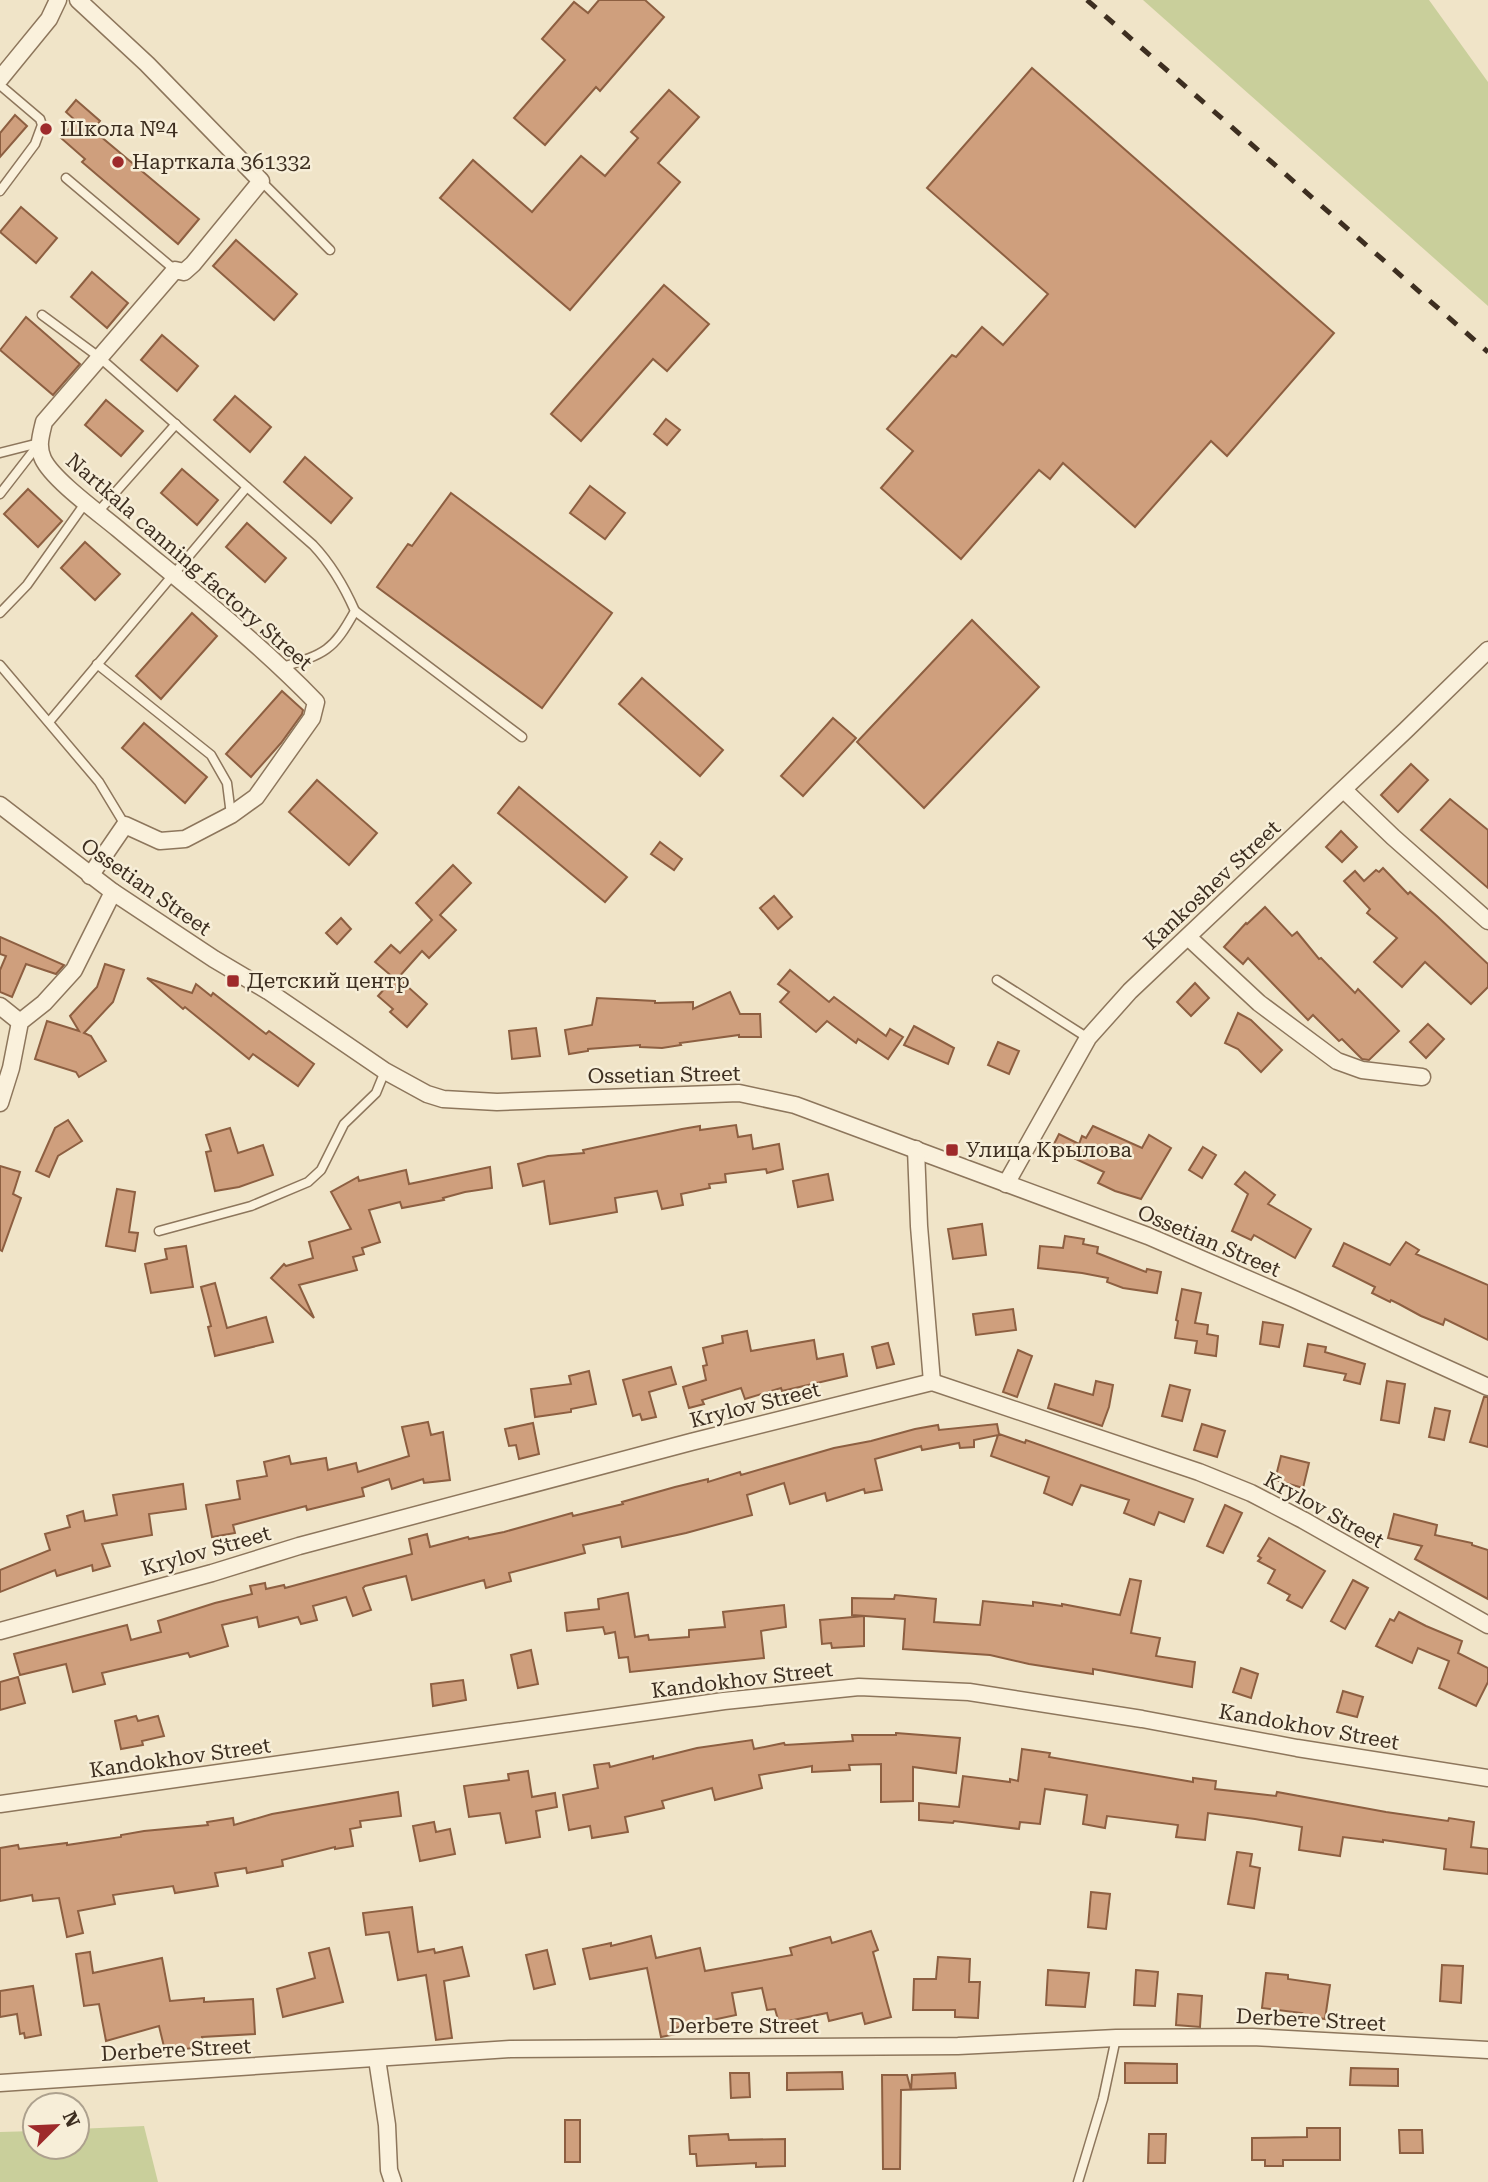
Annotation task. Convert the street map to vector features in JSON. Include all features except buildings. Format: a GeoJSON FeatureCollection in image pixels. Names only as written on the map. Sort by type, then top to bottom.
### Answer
{"type":"FeatureCollection","features":[{"type":"Feature","properties":{"kind":"street"},"geometry":{"type":"LineString","coordinates":[[0,79],[49,19],[58,0]]}},
{"type":"Feature","properties":{"kind":"street"},"geometry":{"type":"LineString","coordinates":[[39,443],[44,422],[99,357],[175,270],[184,272],[193,264],[261,181],[129,46],[78,0]]}},
{"type":"Feature","properties":{"kind":"street","name":"Nartkala canning factory Street"},"geometry":{"type":"LineString","coordinates":[[39,443],[43,458],[51,471],[282,667],[316,702],[312,718],[256,797],[231,815],[185,839],[160,841],[125,825]]}},
{"type":"Feature","properties":{"kind":"street","name":"Kankoshev Street"},"geometry":{"type":"LineString","coordinates":[[1006,1184],[1088,1038],[1130,991],[1488,650]]}},
{"type":"Feature","properties":{"kind":"street"},"geometry":{"type":"LineString","coordinates":[[1344,790],[1488,921]]}},
{"type":"Feature","properties":{"kind":"street","name":"Ossetian Street"},"geometry":{"type":"LineString","coordinates":[[0,805],[113,892],[268,991],[385,1071],[427,1094],[443,1099],[497,1102],[739,1093],[795,1105],[1148,1236],[1488,1387]]}},
{"type":"Feature","properties":{"kind":"street"},"geometry":{"type":"LineString","coordinates":[[90,876],[125,825]]}},
{"type":"Feature","properties":{"kind":"street"},"geometry":{"type":"LineString","coordinates":[[0,1103],[11,1068],[20,1022],[44,1003],[74,970],[113,892]]}},
{"type":"Feature","properties":{"kind":"street"},"geometry":{"type":"LineString","coordinates":[[1188,937],[1259,1003],[1337,1061],[1362,1070],[1422,1077]]}},
{"type":"Feature","properties":{"kind":"street"},"geometry":{"type":"LineString","coordinates":[[0,1006],[20,1022]]}},
{"type":"Feature","properties":{"kind":"street"},"geometry":{"type":"LineString","coordinates":[[916,1149],[919,1226],[932,1382]]}},
{"type":"Feature","properties":{"kind":"street","name":"Krylov Street"},"geometry":{"type":"LineString","coordinates":[[0,1631],[312,1543],[691,1442],[932,1382],[1199,1472],[1251,1493],[1488,1625]]}},
{"type":"Feature","properties":{"kind":"street","name":"Kandokhov Street"},"geometry":{"type":"LineString","coordinates":[[0,1804],[724,1701],[859,1687],[969,1692],[1488,1778]]}},
{"type":"Feature","properties":{"kind":"street","name":"Derbeте Street"},"geometry":{"type":"LineString","coordinates":[[0,2082],[510,2049],[958,2046],[1116,2038],[1252,2037],[1488,2050]]}},
{"type":"Feature","properties":{"kind":"street"},"geometry":{"type":"LineString","coordinates":[[377,2059],[393,2182]]}},
{"type":"Feature","properties":{"kind":"lane"},"geometry":{"type":"LineString","coordinates":[[0,85],[40,118],[42,125],[35,144],[0,191]]}},
{"type":"Feature","properties":{"kind":"lane"},"geometry":{"type":"LineString","coordinates":[[66,178],[175,270]]}},
{"type":"Feature","properties":{"kind":"lane"},"geometry":{"type":"LineString","coordinates":[[261,181],[330,250]]}},
{"type":"Feature","properties":{"kind":"lane"},"geometry":{"type":"LineString","coordinates":[[42,316],[99,357],[313,545],[329,562],[344,585],[355,611],[522,737]]}},
{"type":"Feature","properties":{"kind":"lane"},"geometry":{"type":"LineString","coordinates":[[0,613],[92,507],[176,424]]}},
{"type":"Feature","properties":{"kind":"lane"},"geometry":{"type":"LineString","coordinates":[[0,453],[39,443]]}},
{"type":"Feature","properties":{"kind":"lane"},"geometry":{"type":"LineString","coordinates":[[0,494],[39,443]]}},
{"type":"Feature","properties":{"kind":"lane"},"geometry":{"type":"LineString","coordinates":[[49,722],[247,487]]}},
{"type":"Feature","properties":{"kind":"lane"},"geometry":{"type":"LineString","coordinates":[[282,667],[312,658],[328,649],[340,637],[355,611]]}},
{"type":"Feature","properties":{"kind":"lane"},"geometry":{"type":"LineString","coordinates":[[97,664],[211,755],[227,783],[231,815]]}},
{"type":"Feature","properties":{"kind":"lane"},"geometry":{"type":"LineString","coordinates":[[0,665],[99,782],[125,825]]}},
{"type":"Feature","properties":{"kind":"lane"},"geometry":{"type":"LineString","coordinates":[[997,980],[1088,1038]]}},
{"type":"Feature","properties":{"kind":"lane"},"geometry":{"type":"LineString","coordinates":[[159,1231],[251,1206],[307,1182],[321,1170],[344,1124],[376,1093],[385,1071]]}},
{"type":"Feature","properties":{"kind":"lane"},"geometry":{"type":"LineString","coordinates":[[1078,2182],[1103,2099],[1116,2038]]}},
{"type":"Feature","properties":{"kind":"green space"},"geometry":{"type":"Polygon","coordinates":[[[1143,0],[1429,0],[1488,82],[1488,306],[1143,0]]]}},
{"type":"Feature","properties":{"kind":"green space"},"geometry":{"type":"Polygon","coordinates":[[[144,2126],[158,2182],[0,2182],[0,2132],[21,2131],[21,2161],[91,2161],[91,2128],[144,2126]]]}},
{"type":"Feature","properties":{"kind":"railway"},"geometry":{"type":"LineString","coordinates":[[1087,0],[1488,352]]}},
{"type":"Feature","properties":{"kind":"place","name":"Школа №4"},"geometry":{"type":"Point","coordinates":[46,129]}},
{"type":"Feature","properties":{"kind":"place","name":"Нарткала 361332"},"geometry":{"type":"Point","coordinates":[118,162]}},
{"type":"Feature","properties":{"kind":"place","name":"Детский центр"},"geometry":{"type":"Point","coordinates":[233,981]}},
{"type":"Feature","properties":{"kind":"place","name":"Улица Крылова"},"geometry":{"type":"Point","coordinates":[952,1150]}}]}
